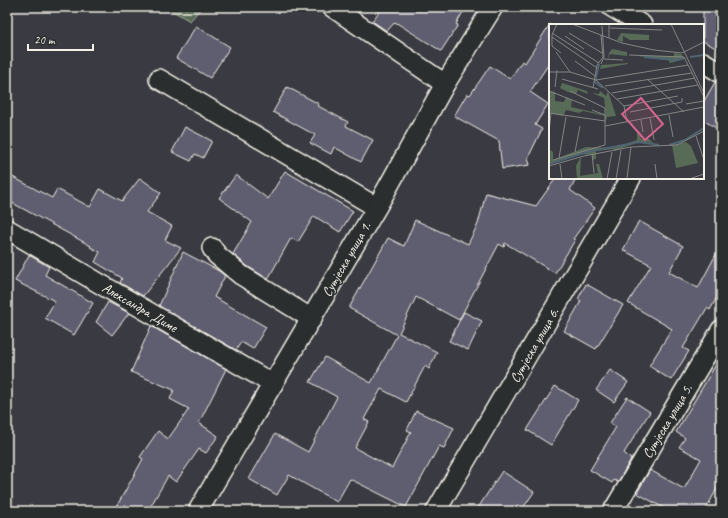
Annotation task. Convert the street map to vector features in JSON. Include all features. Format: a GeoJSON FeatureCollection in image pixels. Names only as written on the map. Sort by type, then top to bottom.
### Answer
{"type":"FeatureCollection","features":[{"type":"Feature","properties":{"kind":"street"},"geometry":{"type":"LineString","coordinates":[[332,7],[445,84]]}},
{"type":"Feature","properties":{"kind":"street","name":"Сутјеска улица 1."},"geometry":{"type":"LineString","coordinates":[[198,511],[312,319],[445,84],[493,7]]}},
{"type":"Feature","properties":{"kind":"street"},"geometry":{"type":"LineString","coordinates":[[612,7],[640,24]]}},
{"type":"Feature","properties":{"kind":"street"},"geometry":{"type":"LineString","coordinates":[[704,63],[721,73]]}},
{"type":"Feature","properties":{"kind":"street"},"geometry":{"type":"LineString","coordinates":[[159,79],[376,207]]}},
{"type":"Feature","properties":{"kind":"street","name":"Сутјеска улица 6."},"geometry":{"type":"LineString","coordinates":[[436,511],[630,179]]}},
{"type":"Feature","properties":{"kind":"street","name":"Александра Диме"},"geometry":{"type":"LineString","coordinates":[[7,229],[274,384]]}},
{"type":"Feature","properties":{"kind":"street"},"geometry":{"type":"LineString","coordinates":[[212,248],[217,255],[241,275],[312,319]]}},
{"type":"Feature","properties":{"kind":"street","name":"Сутјеска улица 5."},"geometry":{"type":"LineString","coordinates":[[613,511],[721,330]]}},
{"type":"Feature","properties":{"kind":"green space"},"geometry":{"type":"Polygon","coordinates":[[[166,7],[202,7],[190,21],[166,7]]]}},
{"type":"Feature","properties":{"kind":"building"},"geometry":{"type":"Polygon","coordinates":[[[371,7],[466,7],[456,24],[458,25],[441,51],[395,22],[387,31],[372,21],[379,12],[371,7]]]}},
{"type":"Feature","properties":{"kind":"building"},"geometry":{"type":"Polygon","coordinates":[[[703,7],[721,17],[721,51],[704,42],[703,7]]]}},
{"type":"Feature","properties":{"kind":"building"},"geometry":{"type":"Polygon","coordinates":[[[196,26],[230,47],[210,78],[176,58],[196,26]]]}},
{"type":"Feature","properties":{"kind":"building"},"geometry":{"type":"Polygon","coordinates":[[[549,26],[549,64],[530,92],[548,104],[535,125],[542,129],[528,158],[530,165],[502,169],[499,141],[454,116],[467,94],[470,95],[490,66],[510,79],[522,61],[525,63],[549,26]]]}},
{"type":"Feature","properties":{"kind":"building"},"geometry":{"type":"Polygon","coordinates":[[[715,82],[721,84],[721,131],[704,121],[704,101],[715,82]]]}},
{"type":"Feature","properties":{"kind":"building"},"geometry":{"type":"Polygon","coordinates":[[[287,87],[319,104],[318,106],[348,122],[346,126],[373,140],[361,162],[334,147],[331,154],[310,143],[315,135],[273,112],[287,87]]]}},
{"type":"Feature","properties":{"kind":"building"},"geometry":{"type":"Polygon","coordinates":[[[185,127],[212,141],[203,158],[195,154],[191,161],[172,152],[185,127]]]}},
{"type":"Feature","properties":{"kind":"building"},"geometry":{"type":"Polygon","coordinates":[[[285,171],[353,211],[340,232],[314,216],[298,242],[291,238],[268,279],[247,266],[233,254],[252,222],[219,198],[236,175],[268,199],[285,171]]]}},
{"type":"Feature","properties":{"kind":"building"},"geometry":{"type":"Polygon","coordinates":[[[7,174],[52,198],[57,189],[90,207],[100,189],[122,201],[140,178],[161,193],[147,212],[172,226],[165,240],[181,248],[143,296],[120,283],[122,278],[95,262],[100,252],[7,200],[7,174]]]}},
{"type":"Feature","properties":{"kind":"building"},"geometry":{"type":"Polygon","coordinates":[[[555,179],[576,179],[570,190],[595,208],[573,239],[575,240],[555,273],[505,243],[504,247],[499,244],[459,320],[416,297],[399,333],[437,352],[429,369],[425,366],[406,402],[381,389],[364,419],[369,422],[355,448],[392,468],[411,432],[407,430],[416,411],[454,428],[444,448],[439,446],[406,507],[350,479],[337,502],[289,475],[277,495],[249,479],[275,434],[308,452],[337,397],[310,382],[325,357],[371,383],[397,335],[349,308],[388,238],[404,246],[415,220],[468,244],[478,224],[486,193],[536,206],[555,179]]]}},
{"type":"Feature","properties":{"kind":"building"},"geometry":{"type":"Polygon","coordinates":[[[639,221],[683,246],[669,272],[698,288],[721,245],[721,290],[710,310],[707,308],[683,348],[689,351],[671,380],[649,366],[672,329],[628,303],[651,265],[623,250],[639,221]]]}},
{"type":"Feature","properties":{"kind":"building"},"geometry":{"type":"Polygon","coordinates":[[[183,252],[219,271],[225,276],[214,297],[266,327],[253,349],[241,342],[236,350],[159,306],[183,252]]]}},
{"type":"Feature","properties":{"kind":"building"},"geometry":{"type":"Polygon","coordinates":[[[29,255],[49,267],[45,275],[93,303],[74,335],[45,318],[55,301],[15,281],[29,255]]]}},
{"type":"Feature","properties":{"kind":"building"},"geometry":{"type":"Polygon","coordinates":[[[586,284],[623,305],[596,349],[564,331],[581,301],[578,299],[586,284]]]}},
{"type":"Feature","properties":{"kind":"building"},"geometry":{"type":"Polygon","coordinates":[[[108,302],[129,313],[112,335],[96,322],[108,302]]]}},
{"type":"Feature","properties":{"kind":"building"},"geometry":{"type":"Polygon","coordinates":[[[464,312],[482,321],[468,350],[449,341],[464,312]]]}},
{"type":"Feature","properties":{"kind":"building"},"geometry":{"type":"Polygon","coordinates":[[[151,326],[226,369],[199,423],[218,436],[206,453],[199,449],[176,482],[168,476],[148,511],[114,511],[143,459],[140,457],[158,431],[168,439],[189,409],[170,399],[174,390],[131,372],[151,326]]]}},
{"type":"Feature","properties":{"kind":"building"},"geometry":{"type":"Polygon","coordinates":[[[721,356],[721,481],[705,511],[669,511],[637,493],[650,470],[684,489],[701,459],[679,447],[685,438],[676,432],[721,356]]]}},
{"type":"Feature","properties":{"kind":"building"},"geometry":{"type":"Polygon","coordinates":[[[610,370],[628,382],[614,402],[596,390],[610,370]]]}},
{"type":"Feature","properties":{"kind":"building"},"geometry":{"type":"Polygon","coordinates":[[[555,386],[578,400],[551,445],[527,430],[555,386]]]}},
{"type":"Feature","properties":{"kind":"building"},"geometry":{"type":"Polygon","coordinates":[[[627,397],[650,412],[624,453],[631,459],[618,482],[614,480],[612,483],[590,470],[616,427],[610,423],[627,397]]]}},
{"type":"Feature","properties":{"kind":"building"},"geometry":{"type":"Polygon","coordinates":[[[502,471],[534,492],[521,511],[476,511],[502,471]]]}}]}
